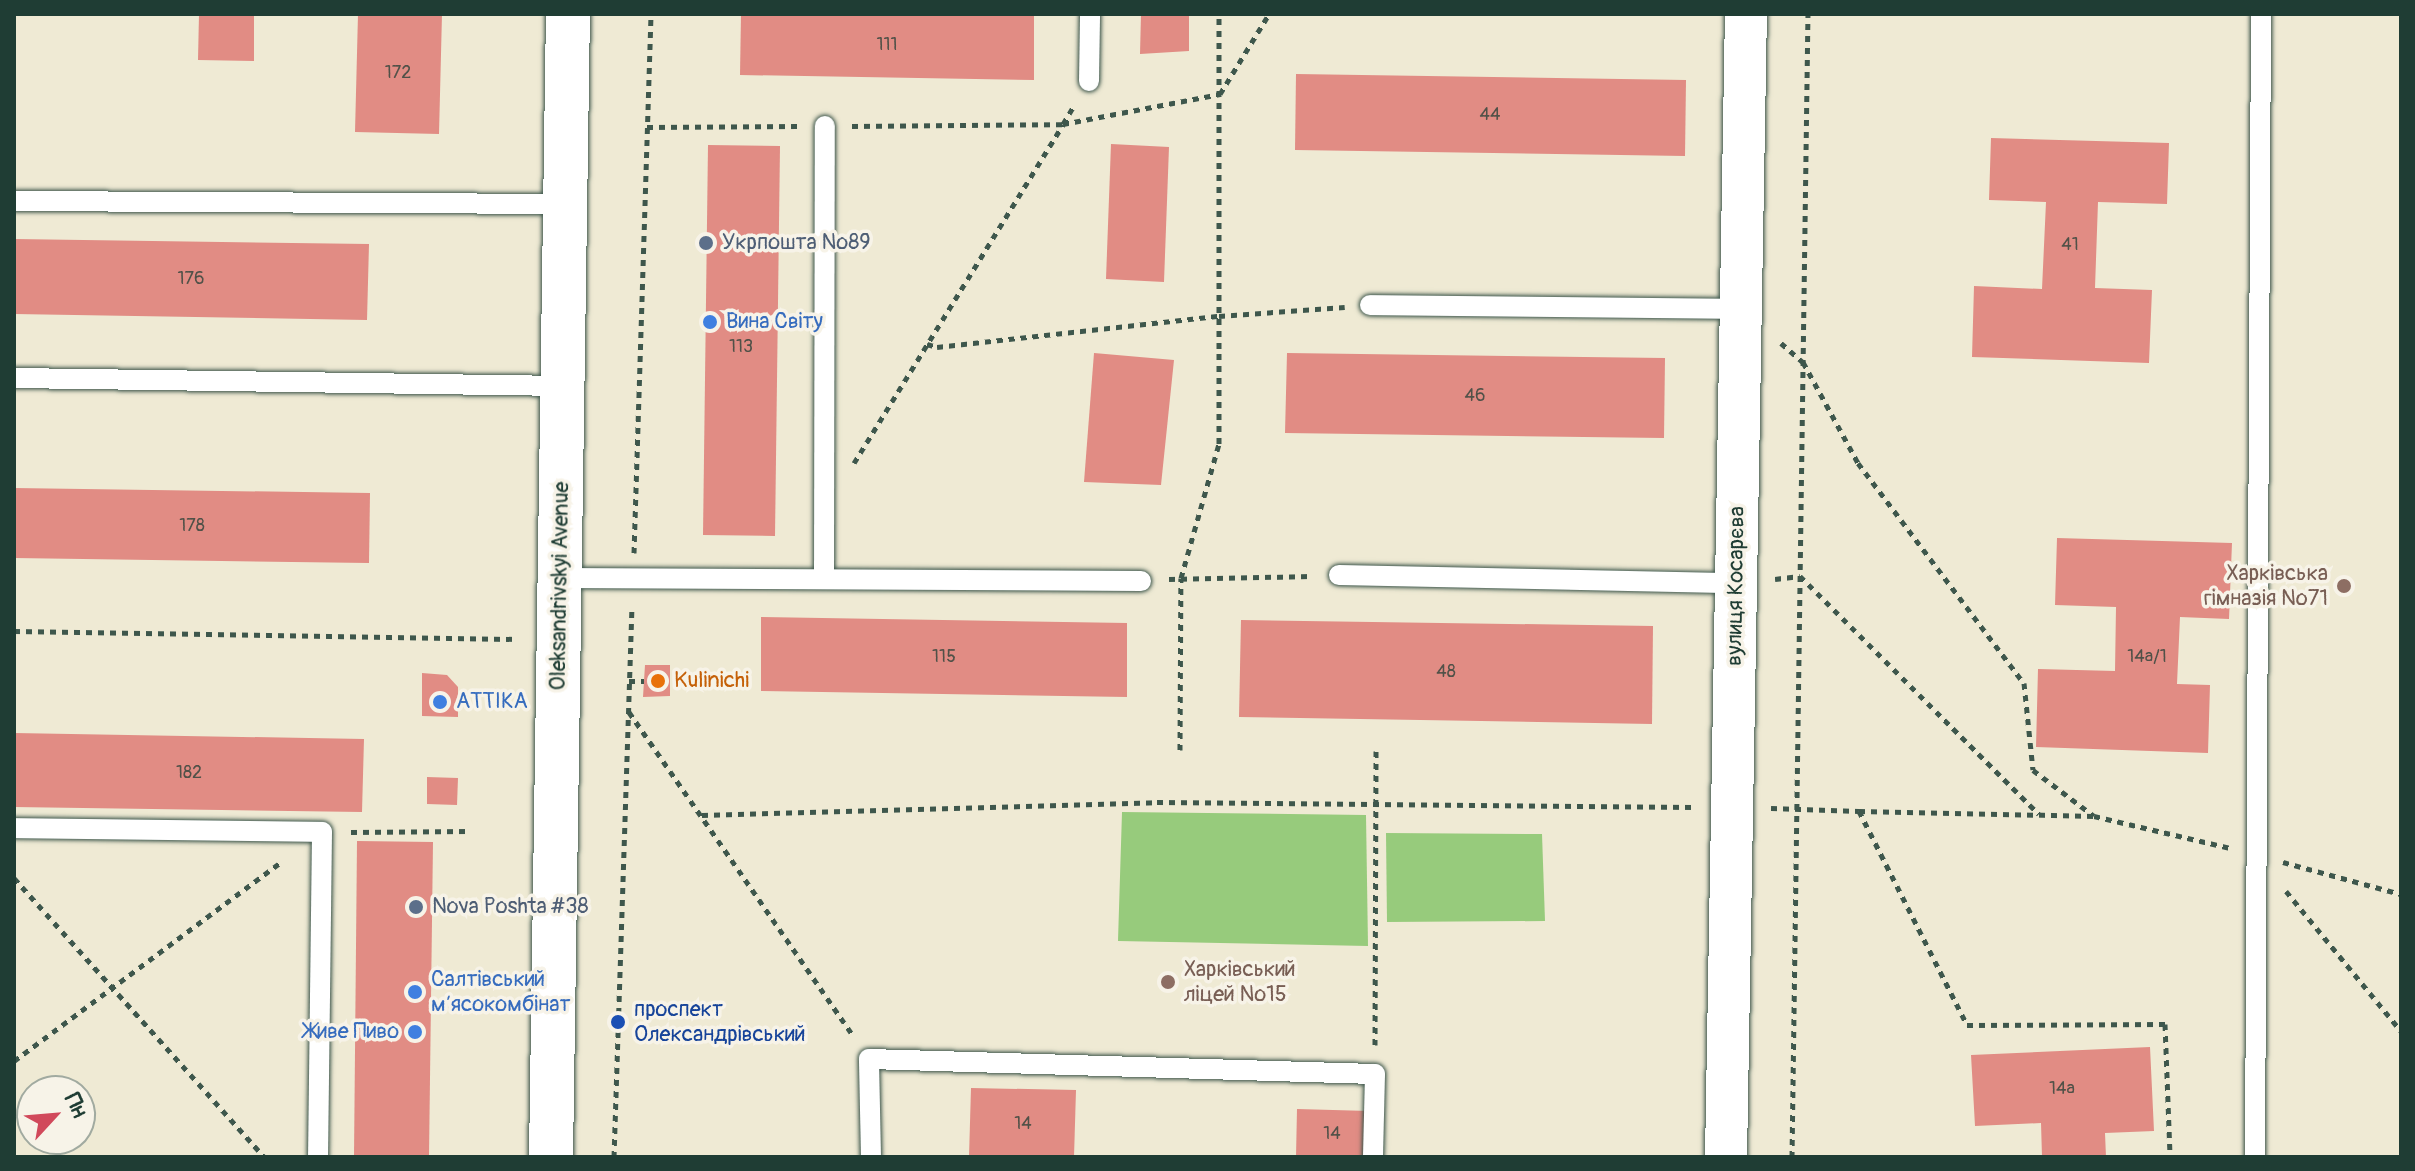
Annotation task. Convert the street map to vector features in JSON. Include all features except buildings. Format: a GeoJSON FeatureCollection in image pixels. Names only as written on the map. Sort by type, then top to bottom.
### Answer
{"type":"FeatureCollection","features":[{"type":"Feature","properties":{"kind":"main road","name":"Oleksandrivskyi Avenue"},"geometry":{"type":"LineString","coordinates":[[551,1157],[568,14]]}},
{"type":"Feature","properties":{"kind":"street","name":"вулиця Косарєва"},"geometry":{"type":"LineString","coordinates":[[1726,1157],[1746,14]]}},
{"type":"Feature","properties":{"kind":"lane"},"geometry":{"type":"LineString","coordinates":[[1089,81],[1090,14]]}},
{"type":"Feature","properties":{"kind":"lane"},"geometry":{"type":"LineString","coordinates":[[2255,1157],[2261,14]]}},
{"type":"Feature","properties":{"kind":"lane"},"geometry":{"type":"LineString","coordinates":[[824,579],[825,126]]}},
{"type":"Feature","properties":{"kind":"lane"},"geometry":{"type":"LineString","coordinates":[[14,201],[565,204]]}},
{"type":"Feature","properties":{"kind":"lane"},"geometry":{"type":"LineString","coordinates":[[1370,305],[1740,309]]}},
{"type":"Feature","properties":{"kind":"lane"},"geometry":{"type":"LineString","coordinates":[[14,378],[563,386]]}},
{"type":"Feature","properties":{"kind":"lane"},"geometry":{"type":"LineString","coordinates":[[1339,575],[1736,583]]}},
{"type":"Feature","properties":{"kind":"lane"},"geometry":{"type":"LineString","coordinates":[[560,578],[1141,581]]}},
{"type":"Feature","properties":{"kind":"lane"},"geometry":{"type":"LineString","coordinates":[[14,828],[322,832],[318,1157]]}},
{"type":"Feature","properties":{"kind":"lane"},"geometry":{"type":"LineString","coordinates":[[871,1157],[869,1059],[1375,1074],[1373,1157]]}},
{"type":"Feature","properties":{"kind":"path"},"geometry":{"type":"LineString","coordinates":[[1180,750],[1181,578],[1219,444],[1219,14]]}},
{"type":"Feature","properties":{"kind":"path"},"geometry":{"type":"LineString","coordinates":[[824,512],[1063,124],[1220,94],[1269,14]]}},
{"type":"Feature","properties":{"kind":"path"},"geometry":{"type":"LineString","coordinates":[[1792,1157],[1808,14]]}},
{"type":"Feature","properties":{"kind":"path"},"geometry":{"type":"LineString","coordinates":[[927,344],[937,347],[1219,316],[1370,305]]}},
{"type":"Feature","properties":{"kind":"path"},"geometry":{"type":"LineString","coordinates":[[1740,309],[1803,362],[1858,463],[2024,683],[2033,770],[2094,816]]}},
{"type":"Feature","properties":{"kind":"path"},"geometry":{"type":"LineString","coordinates":[[1141,581],[1339,575]]}},
{"type":"Feature","properties":{"kind":"path"},"geometry":{"type":"LineString","coordinates":[[1736,583],[1800,576]]}},
{"type":"Feature","properties":{"kind":"path"},"geometry":{"type":"LineString","coordinates":[[1800,576],[2040,815]]}},
{"type":"Feature","properties":{"kind":"path"},"geometry":{"type":"LineString","coordinates":[[14,631],[559,639]]}},
{"type":"Feature","properties":{"kind":"path"},"geometry":{"type":"LineString","coordinates":[[629,681],[644,681]]}},
{"type":"Feature","properties":{"kind":"path"},"geometry":{"type":"LineString","coordinates":[[629,711],[869,1059]]}},
{"type":"Feature","properties":{"kind":"path"},"geometry":{"type":"LineString","coordinates":[[1375,1074],[1376,751]]}},
{"type":"Feature","properties":{"kind":"path"},"geometry":{"type":"LineString","coordinates":[[702,815],[1157,802],[1732,807],[2094,816],[2255,854],[2401,894]]}},
{"type":"Feature","properties":{"kind":"path"},"geometry":{"type":"LineString","coordinates":[[1859,811],[1967,1025],[2165,1024],[2170,1157]]}},
{"type":"Feature","properties":{"kind":"path"},"geometry":{"type":"LineString","coordinates":[[14,1061],[322,832],[470,831]]}},
{"type":"Feature","properties":{"kind":"path"},"geometry":{"type":"LineString","coordinates":[[2255,854],[2401,1031]]}},
{"type":"Feature","properties":{"kind":"path"},"geometry":{"type":"LineString","coordinates":[[14,878],[264,1157]]}},
{"type":"Feature","properties":{"kind":"green space"},"geometry":{"type":"Polygon","coordinates":[[[1122,812],[1366,815],[1368,946],[1118,941],[1122,812]]]}},
{"type":"Feature","properties":{"kind":"green space"},"geometry":{"type":"Polygon","coordinates":[[[1386,833],[1542,834],[1545,921],[1387,922],[1386,833]]]}},
{"type":"Feature","properties":{"kind":"place","name":"Укрпошта №89"},"geometry":{"type":"Point","coordinates":[706,243]}},
{"type":"Feature","properties":{"kind":"place","name":"Вина Світу"},"geometry":{"type":"Point","coordinates":[710,322]}},
{"type":"Feature","properties":{"kind":"place","name":"Харківська гімназія №71"},"geometry":{"type":"Point","coordinates":[2344,586]}},
{"type":"Feature","properties":{"kind":"place","name":"Kulinichi"},"geometry":{"type":"Point","coordinates":[658,681]}},
{"type":"Feature","properties":{"kind":"place","name":"АТТІКА"},"geometry":{"type":"Point","coordinates":[440,702]}},
{"type":"Feature","properties":{"kind":"place","name":"Nova Poshta #38"},"geometry":{"type":"Point","coordinates":[416,907]}},
{"type":"Feature","properties":{"kind":"place","name":"Харківський ліцей №15"},"geometry":{"type":"Point","coordinates":[1168,982]}},
{"type":"Feature","properties":{"kind":"place","name":"Салтівський мʼясокомбінат"},"geometry":{"type":"Point","coordinates":[415,992]}},
{"type":"Feature","properties":{"kind":"place","name":"проспект Олександрівський"},"geometry":{"type":"Point","coordinates":[618,1022]}},
{"type":"Feature","properties":{"kind":"place","name":"Живе Пиво"},"geometry":{"type":"Point","coordinates":[415,1032]}}]}
